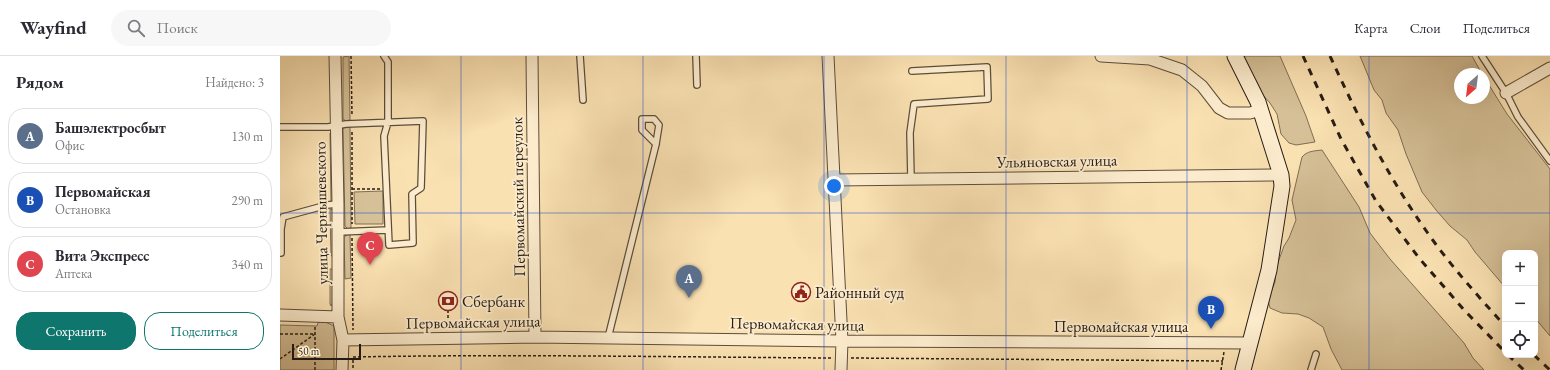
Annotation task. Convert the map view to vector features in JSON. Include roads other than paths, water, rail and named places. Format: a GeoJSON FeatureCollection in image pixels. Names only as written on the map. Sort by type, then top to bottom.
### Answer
{"type":"FeatureCollection","features":[{"type":"Feature","properties":{"kind":"street","name":"улица Чернышевского"},"geometry":{"type":"LineString","coordinates":[[335,56],[338,204],[338,317],[348,340],[342,370]]}},
{"type":"Feature","properties":{"kind":"street","name":"Первомайский переулок"},"geometry":{"type":"LineString","coordinates":[[532,56],[536,337]]}},
{"type":"Feature","properties":{"kind":"street"},"geometry":{"type":"LineString","coordinates":[[828,56],[842,341],[841,370]]}},
{"type":"Feature","properties":{"kind":"street"},"geometry":{"type":"LineString","coordinates":[[1101,56],[1150,59],[1182,70],[1202,86],[1220,108],[1228,113],[1250,113],[1261,110]]}},
{"type":"Feature","properties":{"kind":"street"},"geometry":{"type":"LineString","coordinates":[[1235,56],[1261,110],[1281,175],[1282,186],[1269,270],[1244,370]]}},
{"type":"Feature","properties":{"kind":"street"},"geometry":{"type":"LineString","coordinates":[[1506,93],[1550,68]]}},
{"type":"Feature","properties":{"kind":"street","name":"Ульяновская улица"},"geometry":{"type":"LineString","coordinates":[[834,180],[1281,175]]}},
{"type":"Feature","properties":{"kind":"street"},"geometry":{"type":"LineString","coordinates":[[280,315],[338,317]]}},
{"type":"Feature","properties":{"kind":"street","name":"Первомайская улица"},"geometry":{"type":"LineString","coordinates":[[348,340],[536,337],[842,341],[1250,342]]}},
{"type":"Feature","properties":{"kind":"lane"},"geometry":{"type":"LineString","coordinates":[[280,127],[336,126],[352,124],[388,122],[423,121],[421,188],[412,194],[413,243],[389,245],[384,136],[388,122],[388,62],[384,56]]}},
{"type":"Feature","properties":{"kind":"lane"},"geometry":{"type":"LineString","coordinates":[[580,56],[583,100]]}},
{"type":"Feature","properties":{"kind":"lane"},"geometry":{"type":"LineString","coordinates":[[696,56],[697,85]]}},
{"type":"Feature","properties":{"kind":"lane"},"geometry":{"type":"LineString","coordinates":[[1482,56],[1506,93],[1518,117],[1550,160]]}},
{"type":"Feature","properties":{"kind":"lane"},"geometry":{"type":"LineString","coordinates":[[911,179],[910,134],[914,104],[988,98],[987,67],[912,71]]}},
{"type":"Feature","properties":{"kind":"lane"},"geometry":{"type":"LineString","coordinates":[[608,338],[656,144],[659,125],[654,119],[642,119],[642,130],[656,144]]}},
{"type":"Feature","properties":{"kind":"lane"},"geometry":{"type":"LineString","coordinates":[[282,253],[281,230],[283,217],[338,204]]}},
{"type":"Feature","properties":{"kind":"lane"},"geometry":{"type":"LineString","coordinates":[[338,232],[388,230]]}},
{"type":"Feature","properties":{"kind":"lane"},"geometry":{"type":"LineString","coordinates":[[1311,370],[1316,354]]}},
{"type":"Feature","properties":{"kind":"railway"},"geometry":{"type":"LineString","coordinates":[[1303,56],[1341,139],[1376,201],[1419,258],[1465,311],[1502,349]]}},
{"type":"Feature","properties":{"kind":"railway"},"geometry":{"type":"LineString","coordinates":[[1330,56],[1351,102],[1399,190],[1436,244],[1502,323]]}},
{"type":"Feature","properties":{"kind":"railway"},"geometry":{"type":"LineString","coordinates":[[1511,358],[1524,370]]}},
{"type":"Feature","properties":{"kind":"railway"},"geometry":{"type":"LineString","coordinates":[[1537,358],[1550,370]]}},
{"type":"Feature","properties":{"kind":"place","name":"Вита Экспресс"},"geometry":{"type":"Point","coordinates":[370,265]}},
{"type":"Feature","properties":{"kind":"place","name":"Районный суд"},"geometry":{"type":"Point","coordinates":[801,292]}},
{"type":"Feature","properties":{"kind":"place","name":"Башэлектросбыт"},"geometry":{"type":"Point","coordinates":[689,298]}},
{"type":"Feature","properties":{"kind":"place","name":"Сбербанк"},"geometry":{"type":"Point","coordinates":[448,301]}},
{"type":"Feature","properties":{"kind":"place","name":"Первомайская"},"geometry":{"type":"Point","coordinates":[1211,329]}}]}
